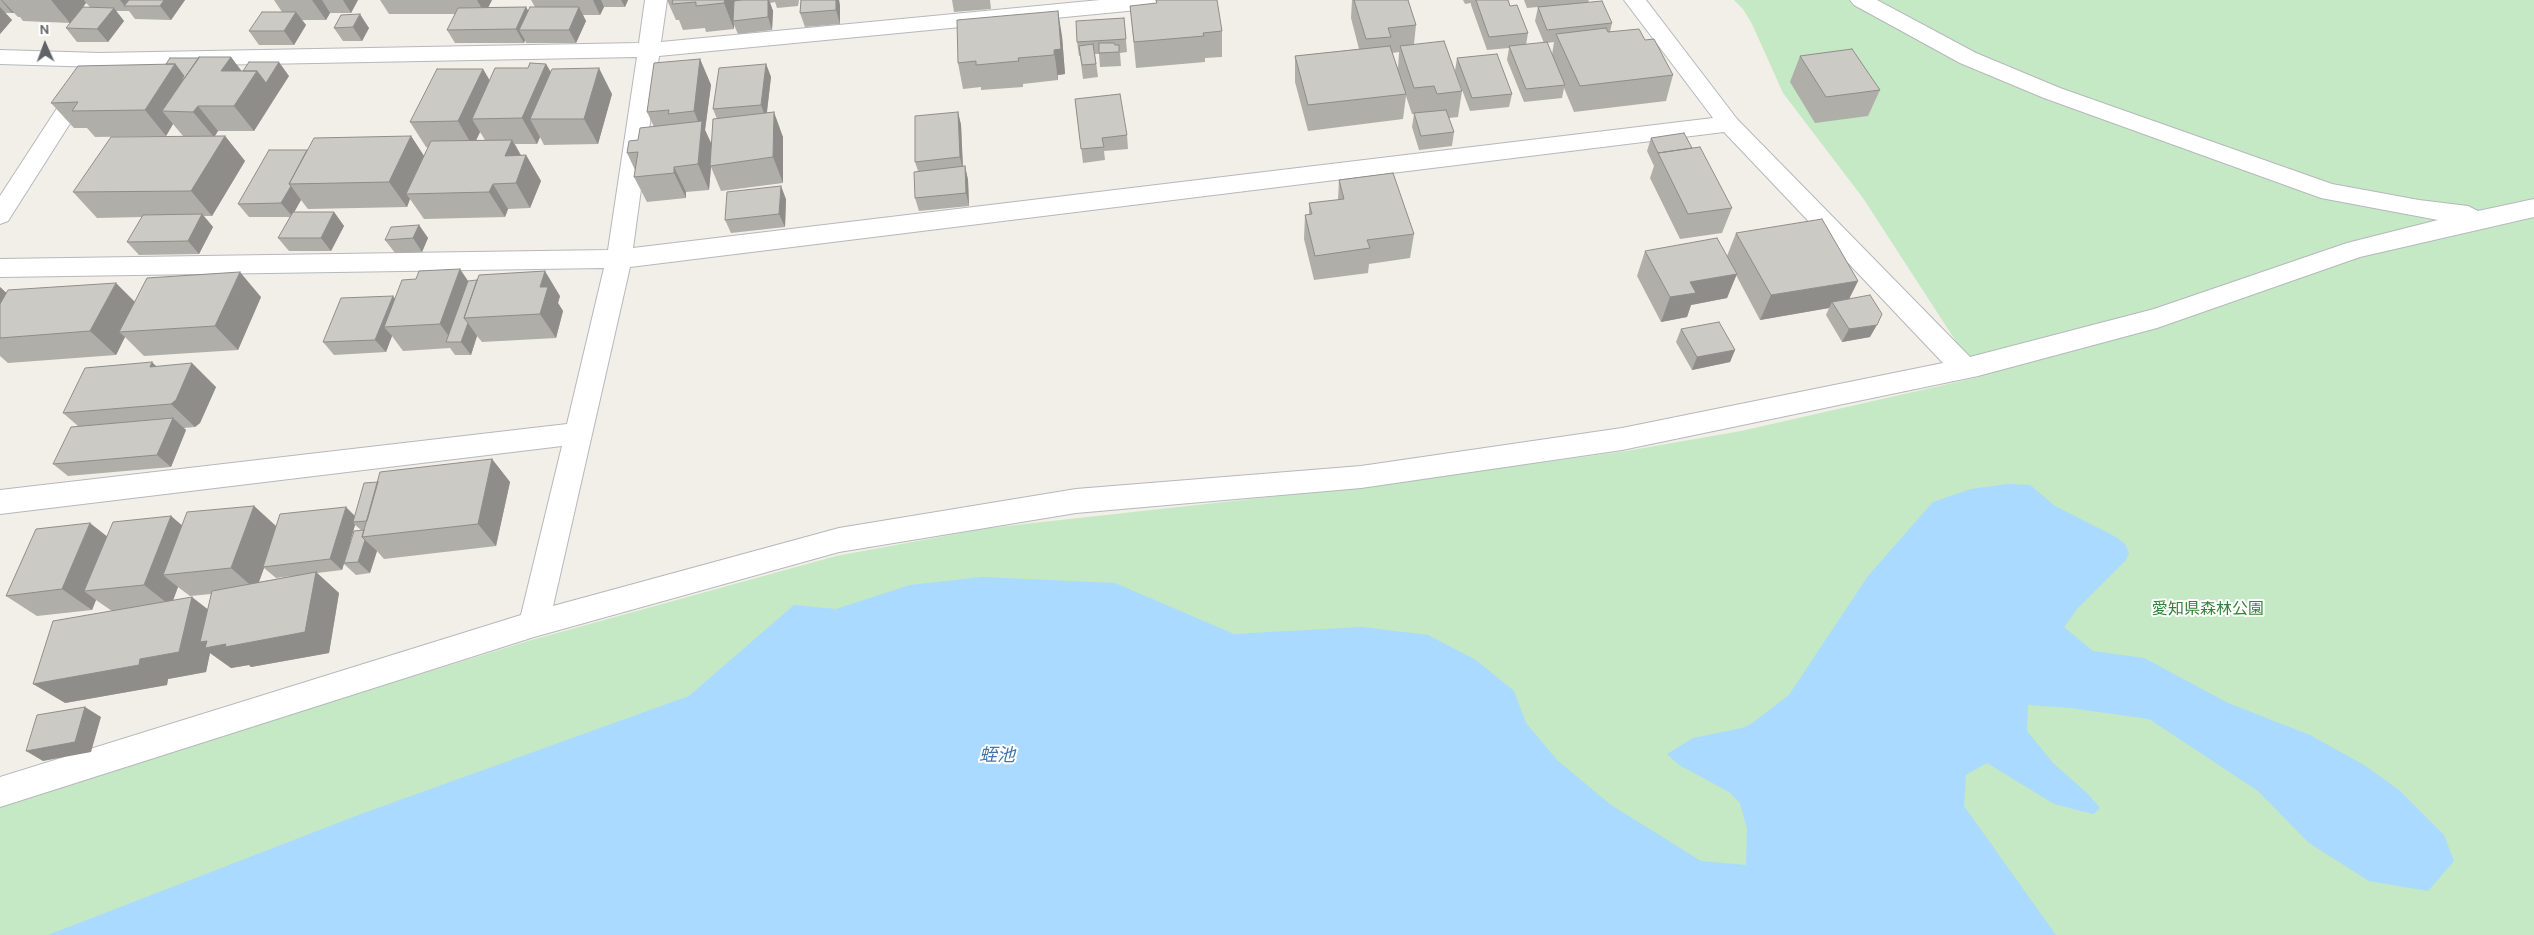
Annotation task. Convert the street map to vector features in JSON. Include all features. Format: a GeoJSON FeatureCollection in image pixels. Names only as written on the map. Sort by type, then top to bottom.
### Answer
{"type":"FeatureCollection","features":[{"type":"Feature","properties":{"kind":"street"},"geometry":{"type":"LineString","coordinates":[[534,624],[619,258],[656,0]]}},
{"type":"Feature","properties":{"kind":"street"},"geometry":{"type":"LineString","coordinates":[[0,57],[100,60],[649,50],[1169,0]]}},
{"type":"Feature","properties":{"kind":"street"},"geometry":{"type":"LineString","coordinates":[[1635,0],[1729,124],[1965,369]]}},
{"type":"Feature","properties":{"kind":"street"},"geometry":{"type":"LineString","coordinates":[[1861,0],[1968,58],[2052,93],[2329,192],[2419,209],[2489,217]]}},
{"type":"Feature","properties":{"kind":"street"},"geometry":{"type":"LineString","coordinates":[[0,215],[100,60]]}},
{"type":"Feature","properties":{"kind":"street"},"geometry":{"type":"LineString","coordinates":[[0,268],[619,258],[1729,124]]}},
{"type":"Feature","properties":{"kind":"street"},"geometry":{"type":"LineString","coordinates":[[0,792],[534,624],[839,540],[1076,501],[1361,477],[1622,439],[1965,369],[2157,318],[2356,249],[2534,208]]}},
{"type":"Feature","properties":{"kind":"street"},"geometry":{"type":"LineString","coordinates":[[0,502],[579,433]]}},
{"type":"Feature","properties":{"kind":"green space","name":"愛知県森林公園"},"geometry":{"type":"Polygon","coordinates":[[[1734,0],[2534,0],[2534,935],[0,935],[0,804],[528,641],[836,556],[988,528],[1369,486],[1626,451],[1741,431],[1979,377],[1863,198],[1783,93],[1752,24],[1743,9],[1734,0]]]}},
{"type":"Feature","properties":{"kind":"water","name":"蛭池"},"geometry":{"type":"Polygon","coordinates":[[[2008,484],[2030,485],[2055,506],[2116,537],[2125,544],[2129,553],[2126,560],[2078,608],[2064,627],[2093,651],[2144,658],[2228,703],[2310,735],[2364,765],[2399,790],[2444,835],[2454,861],[2428,891],[2369,881],[2309,843],[2258,791],[2149,719],[2070,708],[2028,705],[2027,731],[2053,763],[2087,793],[2100,808],[2093,814],[2054,804],[1987,763],[1966,775],[1964,806],[2056,935],[48,935],[361,814],[689,696],[794,605],[836,609],[910,585],[982,577],[1115,583],[1234,634],[1362,627],[1428,635],[1476,660],[1514,691],[1526,723],[1558,761],[1611,805],[1701,861],[1746,865],[1747,829],[1740,803],[1729,792],[1679,765],[1667,754],[1693,738],[1742,728],[1751,724],[1789,695],[1868,576],[1933,502],[1971,489],[2008,484]]]}},
{"type":"Feature","properties":{"kind":"building"},"geometry":{"type":"Polygon","coordinates":[[[129,0],[164,0],[160,6],[124,6],[129,0]]]}},
{"type":"Feature","properties":{"kind":"building"},"geometry":{"type":"Polygon","coordinates":[[[673,0],[725,0],[724,3],[696,6],[696,2],[672,4],[673,0]]]}},
{"type":"Feature","properties":{"kind":"building"},"geometry":{"type":"Polygon","coordinates":[[[768,0],[768,17],[733,21],[734,1],[768,0]]]}},
{"type":"Feature","properties":{"kind":"building"},"geometry":{"type":"Polygon","coordinates":[[[801,0],[836,0],[836,10],[800,13],[801,0]]]}},
{"type":"Feature","properties":{"kind":"building"},"geometry":{"type":"Polygon","coordinates":[[[1156,0],[1217,0],[1222,31],[1203,33],[1204,36],[1134,42],[1130,6],[1157,3],[1156,0]]]}},
{"type":"Feature","properties":{"kind":"building"},"geometry":{"type":"Polygon","coordinates":[[[1354,0],[1408,0],[1416,25],[1388,28],[1391,37],[1366,39],[1354,0]]]}},
{"type":"Feature","properties":{"kind":"building"},"geometry":{"type":"Polygon","coordinates":[[[1476,0],[1508,0],[1510,6],[1517,5],[1528,33],[1489,37],[1476,0]]]}},
{"type":"Feature","properties":{"kind":"building"},"geometry":{"type":"Polygon","coordinates":[[[1602,1],[1612,23],[1547,30],[1538,7],[1602,1]]]}},
{"type":"Feature","properties":{"kind":"building"},"geometry":{"type":"Polygon","coordinates":[[[83,7],[114,8],[97,29],[66,28],[83,7]]]}},
{"type":"Feature","properties":{"kind":"building"},"geometry":{"type":"Polygon","coordinates":[[[526,7],[516,29],[447,30],[458,8],[526,7]]]}},
{"type":"Feature","properties":{"kind":"building"},"geometry":{"type":"Polygon","coordinates":[[[530,7],[579,7],[569,30],[519,30],[530,7]]]}},
{"type":"Feature","properties":{"kind":"building"},"geometry":{"type":"Polygon","coordinates":[[[1058,11],[1061,49],[1054,50],[1054,55],[1018,58],[1019,61],[976,65],[976,61],[958,63],[957,20],[1058,11]]]}},
{"type":"Feature","properties":{"kind":"building"},"geometry":{"type":"Polygon","coordinates":[[[262,12],[296,12],[284,31],[249,31],[262,12]]]}},
{"type":"Feature","properties":{"kind":"building"},"geometry":{"type":"Polygon","coordinates":[[[360,14],[353,27],[334,28],[341,15],[360,14]]]}},
{"type":"Feature","properties":{"kind":"building"},"geometry":{"type":"Polygon","coordinates":[[[1124,18],[1126,39],[1077,42],[1076,21],[1124,18]]]}},
{"type":"Feature","properties":{"kind":"building"},"geometry":{"type":"Polygon","coordinates":[[[1606,28],[1608,32],[1639,29],[1645,40],[1654,39],[1673,75],[1580,86],[1556,34],[1606,28]]]}},
{"type":"Feature","properties":{"kind":"building"},"geometry":{"type":"Polygon","coordinates":[[[1444,41],[1462,91],[1437,94],[1434,86],[1414,88],[1400,46],[1444,41]]]}},
{"type":"Feature","properties":{"kind":"building"},"geometry":{"type":"Polygon","coordinates":[[[1547,42],[1565,85],[1526,89],[1509,46],[1547,42]]]}},
{"type":"Feature","properties":{"kind":"building"},"geometry":{"type":"Polygon","coordinates":[[[1099,43],[1119,45],[1119,52],[1099,53],[1099,43]]]}},
{"type":"Feature","properties":{"kind":"building"},"geometry":{"type":"Polygon","coordinates":[[[1093,44],[1096,64],[1082,65],[1079,46],[1093,44]]]}},
{"type":"Feature","properties":{"kind":"building"},"geometry":{"type":"Polygon","coordinates":[[[1390,46],[1406,94],[1308,105],[1295,56],[1390,46]]]}},
{"type":"Feature","properties":{"kind":"building"},"geometry":{"type":"Polygon","coordinates":[[[1852,49],[1880,90],[1826,97],[1800,56],[1852,49]]]}},
{"type":"Feature","properties":{"kind":"building"},"geometry":{"type":"Polygon","coordinates":[[[1497,54],[1512,94],[1472,98],[1457,58],[1497,54]]]}},
{"type":"Feature","properties":{"kind":"building"},"geometry":{"type":"Polygon","coordinates":[[[199,57],[231,57],[221,71],[257,71],[234,106],[198,106],[193,112],[162,111],[199,57]]]}},
{"type":"Feature","properties":{"kind":"building"},"geometry":{"type":"Polygon","coordinates":[[[170,58],[199,58],[184,79],[182,79],[184,76],[175,64],[166,64],[170,58]]]}},
{"type":"Feature","properties":{"kind":"building"},"geometry":{"type":"Polygon","coordinates":[[[700,59],[694,111],[668,114],[669,110],[647,112],[654,63],[700,59]]]}},
{"type":"Feature","properties":{"kind":"building"},"geometry":{"type":"Polygon","coordinates":[[[249,62],[279,62],[266,83],[257,71],[243,71],[249,62]]]}},
{"type":"Feature","properties":{"kind":"building"},"geometry":{"type":"Polygon","coordinates":[[[530,63],[546,64],[522,118],[472,119],[495,68],[528,68],[530,63]]]}},
{"type":"Feature","properties":{"kind":"building"},"geometry":{"type":"Polygon","coordinates":[[[175,64],[145,110],[72,111],[78,102],[51,103],[78,66],[175,64]]]}},
{"type":"Feature","properties":{"kind":"building"},"geometry":{"type":"Polygon","coordinates":[[[766,64],[761,105],[713,109],[719,68],[766,64]]]}},
{"type":"Feature","properties":{"kind":"building"},"geometry":{"type":"Polygon","coordinates":[[[599,68],[584,119],[530,119],[552,69],[599,68]]]}},
{"type":"Feature","properties":{"kind":"building"},"geometry":{"type":"Polygon","coordinates":[[[437,69],[483,69],[458,121],[410,122],[437,69]]]}},
{"type":"Feature","properties":{"kind":"building"},"geometry":{"type":"Polygon","coordinates":[[[1120,94],[1127,135],[1102,138],[1104,147],[1081,149],[1075,99],[1120,94]]]}},
{"type":"Feature","properties":{"kind":"building"},"geometry":{"type":"Polygon","coordinates":[[[1446,110],[1454,132],[1421,136],[1414,113],[1446,110]]]}},
{"type":"Feature","properties":{"kind":"building"},"geometry":{"type":"Polygon","coordinates":[[[774,112],[773,157],[710,166],[713,119],[774,112]]]}},
{"type":"Feature","properties":{"kind":"building"},"geometry":{"type":"Polygon","coordinates":[[[958,112],[960,157],[915,162],[915,116],[958,112]]]}},
{"type":"Feature","properties":{"kind":"building"},"geometry":{"type":"Polygon","coordinates":[[[702,121],[698,164],[674,167],[674,173],[634,177],[638,152],[627,153],[629,141],[638,140],[640,128],[702,121]]]}},
{"type":"Feature","properties":{"kind":"building"},"geometry":{"type":"Polygon","coordinates":[[[1684,133],[1692,148],[1658,153],[1651,138],[1684,133]]]}},
{"type":"Feature","properties":{"kind":"building"},"geometry":{"type":"Polygon","coordinates":[[[225,136],[191,191],[73,192],[111,137],[225,136]]]}},
{"type":"Feature","properties":{"kind":"building"},"geometry":{"type":"Polygon","coordinates":[[[411,136],[389,182],[289,184],[314,138],[411,136]]]}},
{"type":"Feature","properties":{"kind":"building"},"geometry":{"type":"Polygon","coordinates":[[[512,140],[505,156],[526,155],[516,183],[493,184],[489,192],[406,194],[431,141],[512,140]]]}},
{"type":"Feature","properties":{"kind":"building"},"geometry":{"type":"Polygon","coordinates":[[[1700,147],[1732,208],[1688,214],[1658,153],[1700,147]]]}},
{"type":"Feature","properties":{"kind":"building"},"geometry":{"type":"Polygon","coordinates":[[[269,150],[307,150],[281,203],[238,204],[269,150]]]}},
{"type":"Feature","properties":{"kind":"building"},"geometry":{"type":"Polygon","coordinates":[[[965,166],[966,193],[915,198],[914,172],[965,166]]]}},
{"type":"Feature","properties":{"kind":"building"},"geometry":{"type":"Polygon","coordinates":[[[1393,173],[1414,234],[1367,240],[1370,248],[1315,256],[1305,215],[1312,214],[1309,203],[1344,199],[1339,180],[1393,173]]]}},
{"type":"Feature","properties":{"kind":"building"},"geometry":{"type":"Polygon","coordinates":[[[781,186],[779,214],[725,220],[727,192],[781,186]]]}},
{"type":"Feature","properties":{"kind":"building"},"geometry":{"type":"Polygon","coordinates":[[[293,212],[334,212],[321,238],[278,238],[293,212]]]}},
{"type":"Feature","properties":{"kind":"building"},"geometry":{"type":"Polygon","coordinates":[[[202,214],[188,241],[127,242],[143,215],[202,214]]]}},
{"type":"Feature","properties":{"kind":"building"},"geometry":{"type":"Polygon","coordinates":[[[1822,219],[1858,281],[1771,295],[1736,233],[1822,219]]]}},
{"type":"Feature","properties":{"kind":"building"},"geometry":{"type":"Polygon","coordinates":[[[419,225],[413,238],[385,240],[391,227],[419,225]]]}},
{"type":"Feature","properties":{"kind":"building"},"geometry":{"type":"Polygon","coordinates":[[[1717,238],[1737,274],[1690,282],[1696,293],[1670,297],[1645,251],[1717,238]]]}},
{"type":"Feature","properties":{"kind":"building"},"geometry":{"type":"Polygon","coordinates":[[[460,269],[440,324],[384,327],[402,280],[416,279],[419,271],[460,269]]]}},
{"type":"Feature","properties":{"kind":"building"},"geometry":{"type":"Polygon","coordinates":[[[545,271],[540,287],[548,287],[540,314],[464,318],[479,275],[545,271]]]}},
{"type":"Feature","properties":{"kind":"building"},"geometry":{"type":"Polygon","coordinates":[[[240,272],[215,326],[119,332],[147,278],[240,272]]]}},
{"type":"Feature","properties":{"kind":"building"},"geometry":{"type":"Polygon","coordinates":[[[477,280],[464,318],[468,323],[461,342],[446,342],[468,281],[477,280]]]}},
{"type":"Feature","properties":{"kind":"building"},"geometry":{"type":"Polygon","coordinates":[[[116,283],[90,331],[0,338],[0,304],[8,290],[116,283]]]}},
{"type":"Feature","properties":{"kind":"building"},"geometry":{"type":"Polygon","coordinates":[[[1870,295],[1882,314],[1877,325],[1849,329],[1832,302],[1870,295]]]}},
{"type":"Feature","properties":{"kind":"building"},"geometry":{"type":"Polygon","coordinates":[[[393,296],[375,340],[323,342],[341,298],[393,296]]]}},
{"type":"Feature","properties":{"kind":"building"},"geometry":{"type":"Polygon","coordinates":[[[1719,322],[1735,350],[1697,357],[1681,329],[1719,322]]]}},
{"type":"Feature","properties":{"kind":"building"},"geometry":{"type":"Polygon","coordinates":[[[152,362],[150,367],[192,363],[176,400],[171,404],[63,413],[85,368],[152,362]]]}},
{"type":"Feature","properties":{"kind":"building"},"geometry":{"type":"Polygon","coordinates":[[[173,418],[157,455],[53,464],[71,427],[173,418]]]}},
{"type":"Feature","properties":{"kind":"building"},"geometry":{"type":"Polygon","coordinates":[[[492,459],[478,524],[362,537],[380,472],[492,459]]]}},
{"type":"Feature","properties":{"kind":"building"},"geometry":{"type":"Polygon","coordinates":[[[378,482],[367,521],[353,522],[364,483],[378,482]]]}},
{"type":"Feature","properties":{"kind":"building"},"geometry":{"type":"Polygon","coordinates":[[[254,506],[231,568],[163,575],[187,512],[254,506]]]}},
{"type":"Feature","properties":{"kind":"building"},"geometry":{"type":"Polygon","coordinates":[[[346,507],[330,559],[263,567],[280,514],[346,507]]]}},
{"type":"Feature","properties":{"kind":"building"},"geometry":{"type":"Polygon","coordinates":[[[171,516],[144,585],[84,591],[113,522],[171,516]]]}},
{"type":"Feature","properties":{"kind":"building"},"geometry":{"type":"Polygon","coordinates":[[[90,523],[62,589],[6,596],[36,529],[90,523]]]}},
{"type":"Feature","properties":{"kind":"building"},"geometry":{"type":"Polygon","coordinates":[[[364,530],[362,537],[365,540],[358,562],[344,563],[354,531],[364,530]]]}},
{"type":"Feature","properties":{"kind":"building"},"geometry":{"type":"Polygon","coordinates":[[[316,572],[305,632],[225,647],[226,644],[205,648],[207,641],[200,642],[212,591],[316,572]]]}},
{"type":"Feature","properties":{"kind":"building"},"geometry":{"type":"Polygon","coordinates":[[[192,597],[179,652],[140,659],[139,665],[33,684],[53,621],[192,597]]]}},
{"type":"Feature","properties":{"kind":"building"},"geometry":{"type":"Polygon","coordinates":[[[85,707],[75,742],[26,751],[37,715],[85,707]]]}}]}
